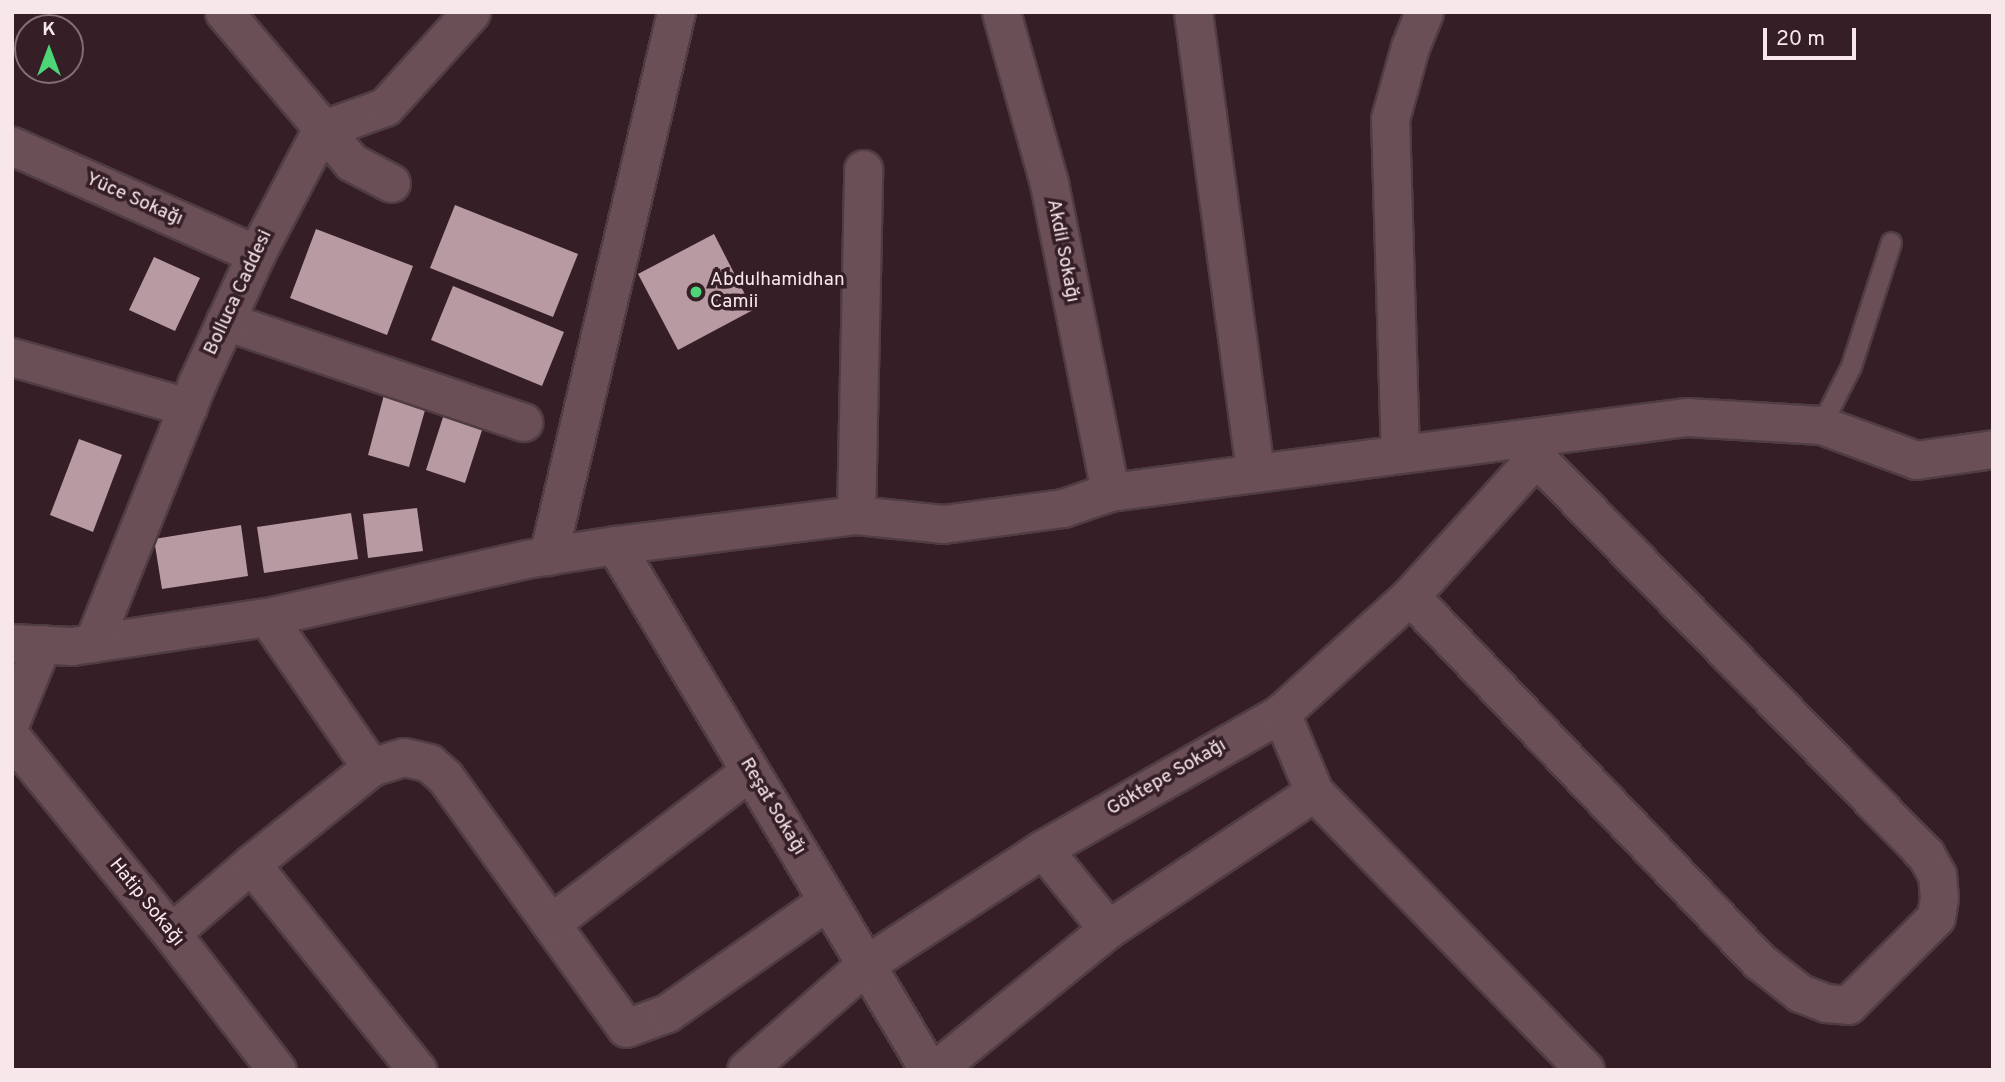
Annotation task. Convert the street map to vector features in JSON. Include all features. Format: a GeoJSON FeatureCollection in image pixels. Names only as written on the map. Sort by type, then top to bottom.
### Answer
{"type":"FeatureCollection","features":[{"type":"Feature","properties":{"kind":"street"},"geometry":{"type":"LineString","coordinates":[[224,12],[321,130],[351,162],[391,183]]}},
{"type":"Feature","properties":{"kind":"street"},"geometry":{"type":"LineString","coordinates":[[548,556],[676,12]]}},
{"type":"Feature","properties":{"kind":"street","name":"Akdil Sokağı"},"geometry":{"type":"LineString","coordinates":[[1001,12],[1049,183],[1110,492]]}},
{"type":"Feature","properties":{"kind":"street"},"geometry":{"type":"LineString","coordinates":[[1193,12],[1255,473]]}},
{"type":"Feature","properties":{"kind":"street"},"geometry":{"type":"LineString","coordinates":[[1401,454],[1390,119],[1410,47],[1424,12]]}},
{"type":"Feature","properties":{"kind":"street"},"geometry":{"type":"LineString","coordinates":[[321,130],[385,107],[457,17]]}},
{"type":"Feature","properties":{"kind":"street","name":"Bolluca Caddesi"},"geometry":{"type":"LineString","coordinates":[[93,643],[187,407],[225,321],[256,254],[321,130]]}},
{"type":"Feature","properties":{"kind":"street","name":"Yüce Sokağı"},"geometry":{"type":"LineString","coordinates":[[12,146],[256,254]]}},
{"type":"Feature","properties":{"kind":"street"},"geometry":{"type":"LineString","coordinates":[[856,515],[863,169]]}},
{"type":"Feature","properties":{"kind":"street"},"geometry":{"type":"LineString","coordinates":[[225,321],[523,422]]}},
{"type":"Feature","properties":{"kind":"street"},"geometry":{"type":"LineString","coordinates":[[13,361],[187,407]]}},
{"type":"Feature","properties":{"kind":"street"},"geometry":{"type":"LineString","coordinates":[[12,718],[27,644],[72,646],[267,617],[548,556],[615,545],[856,515],[943,524],[1063,508],[1110,492],[1401,454],[1535,447],[1687,417],[1821,425],[1916,460],[1993,449]]}},
{"type":"Feature","properties":{"kind":"street"},"geometry":{"type":"LineString","coordinates":[[1410,596],[1759,961],[1800,993],[1826,1003],[1848,1005],[1936,917],[1939,897],[1937,875],[1926,855],[1535,447]]}},
{"type":"Feature","properties":{"kind":"street","name":"Göktepe Sokağı"},"geometry":{"type":"LineString","coordinates":[[746,1070],[865,965],[1043,849],[1281,713],[1410,596],[1535,447]]}},
{"type":"Feature","properties":{"kind":"street","name":"Reşat Sokağı"},"geometry":{"type":"LineString","coordinates":[[615,545],[929,1070]]}},
{"type":"Feature","properties":{"kind":"street"},"geometry":{"type":"LineString","coordinates":[[267,617],[371,767]]}},
{"type":"Feature","properties":{"kind":"street"},"geometry":{"type":"LineString","coordinates":[[1281,713],[1314,792],[1585,1070]]}},
{"type":"Feature","properties":{"kind":"street","name":"Hatip Sokağı"},"geometry":{"type":"LineString","coordinates":[[12,738],[171,933],[277,1070]]}},
{"type":"Feature","properties":{"kind":"street"},"geometry":{"type":"LineString","coordinates":[[171,933],[371,767],[404,757],[419,759],[438,769],[626,1028],[667,1013],[827,901]]}},
{"type":"Feature","properties":{"kind":"street"},"geometry":{"type":"LineString","coordinates":[[551,923],[750,771]]}},
{"type":"Feature","properties":{"kind":"street"},"geometry":{"type":"LineString","coordinates":[[935,1070],[1108,929],[1314,792]]}},
{"type":"Feature","properties":{"kind":"street"},"geometry":{"type":"LineString","coordinates":[[1043,849],[1108,929]]}},
{"type":"Feature","properties":{"kind":"street"},"geometry":{"type":"LineString","coordinates":[[251,864],[417,1070]]}},
{"type":"Feature","properties":{"kind":"lane"},"geometry":{"type":"LineString","coordinates":[[1821,425],[1851,366],[1891,242]]}},
{"type":"Feature","properties":{"kind":"building"},"geometry":{"type":"Polygon","coordinates":[[[455,205],[578,254],[553,317],[430,268],[455,205]]]}},
{"type":"Feature","properties":{"kind":"building"},"geometry":{"type":"Polygon","coordinates":[[[316,229],[413,266],[387,335],[290,298],[316,229]]]}},
{"type":"Feature","properties":{"kind":"building","name":"Abdulhamidhan Camii"},"geometry":{"type":"Polygon","coordinates":[[[714,234],[753,310],[678,350],[638,274],[714,234]]]}},
{"type":"Feature","properties":{"kind":"building"},"geometry":{"type":"Polygon","coordinates":[[[154,257],[200,278],[175,331],[129,310],[154,257]]]}},
{"type":"Feature","properties":{"kind":"building"},"geometry":{"type":"Polygon","coordinates":[[[453,286],[564,332],[542,386],[431,340],[453,286]]]}},
{"type":"Feature","properties":{"kind":"building"},"geometry":{"type":"Polygon","coordinates":[[[385,391],[427,403],[409,467],[368,455],[385,391]]]}},
{"type":"Feature","properties":{"kind":"building"},"geometry":{"type":"Polygon","coordinates":[[[445,411],[484,424],[465,483],[426,470],[445,411]]]}},
{"type":"Feature","properties":{"kind":"building"},"geometry":{"type":"Polygon","coordinates":[[[79,439],[122,455],[93,532],[50,515],[79,439]]]}},
{"type":"Feature","properties":{"kind":"building"},"geometry":{"type":"Polygon","coordinates":[[[417,508],[423,551],[368,558],[363,514],[417,508]]]}},
{"type":"Feature","properties":{"kind":"building"},"geometry":{"type":"Polygon","coordinates":[[[351,513],[358,559],[264,573],[257,527],[351,513]]]}},
{"type":"Feature","properties":{"kind":"building"},"geometry":{"type":"Polygon","coordinates":[[[241,525],[248,576],[162,589],[154,539],[241,525]]]}},
{"type":"Feature","properties":{"kind":"place","name":"Abdulhamidhan Camii"},"geometry":{"type":"Point","coordinates":[696,292]}}]}
